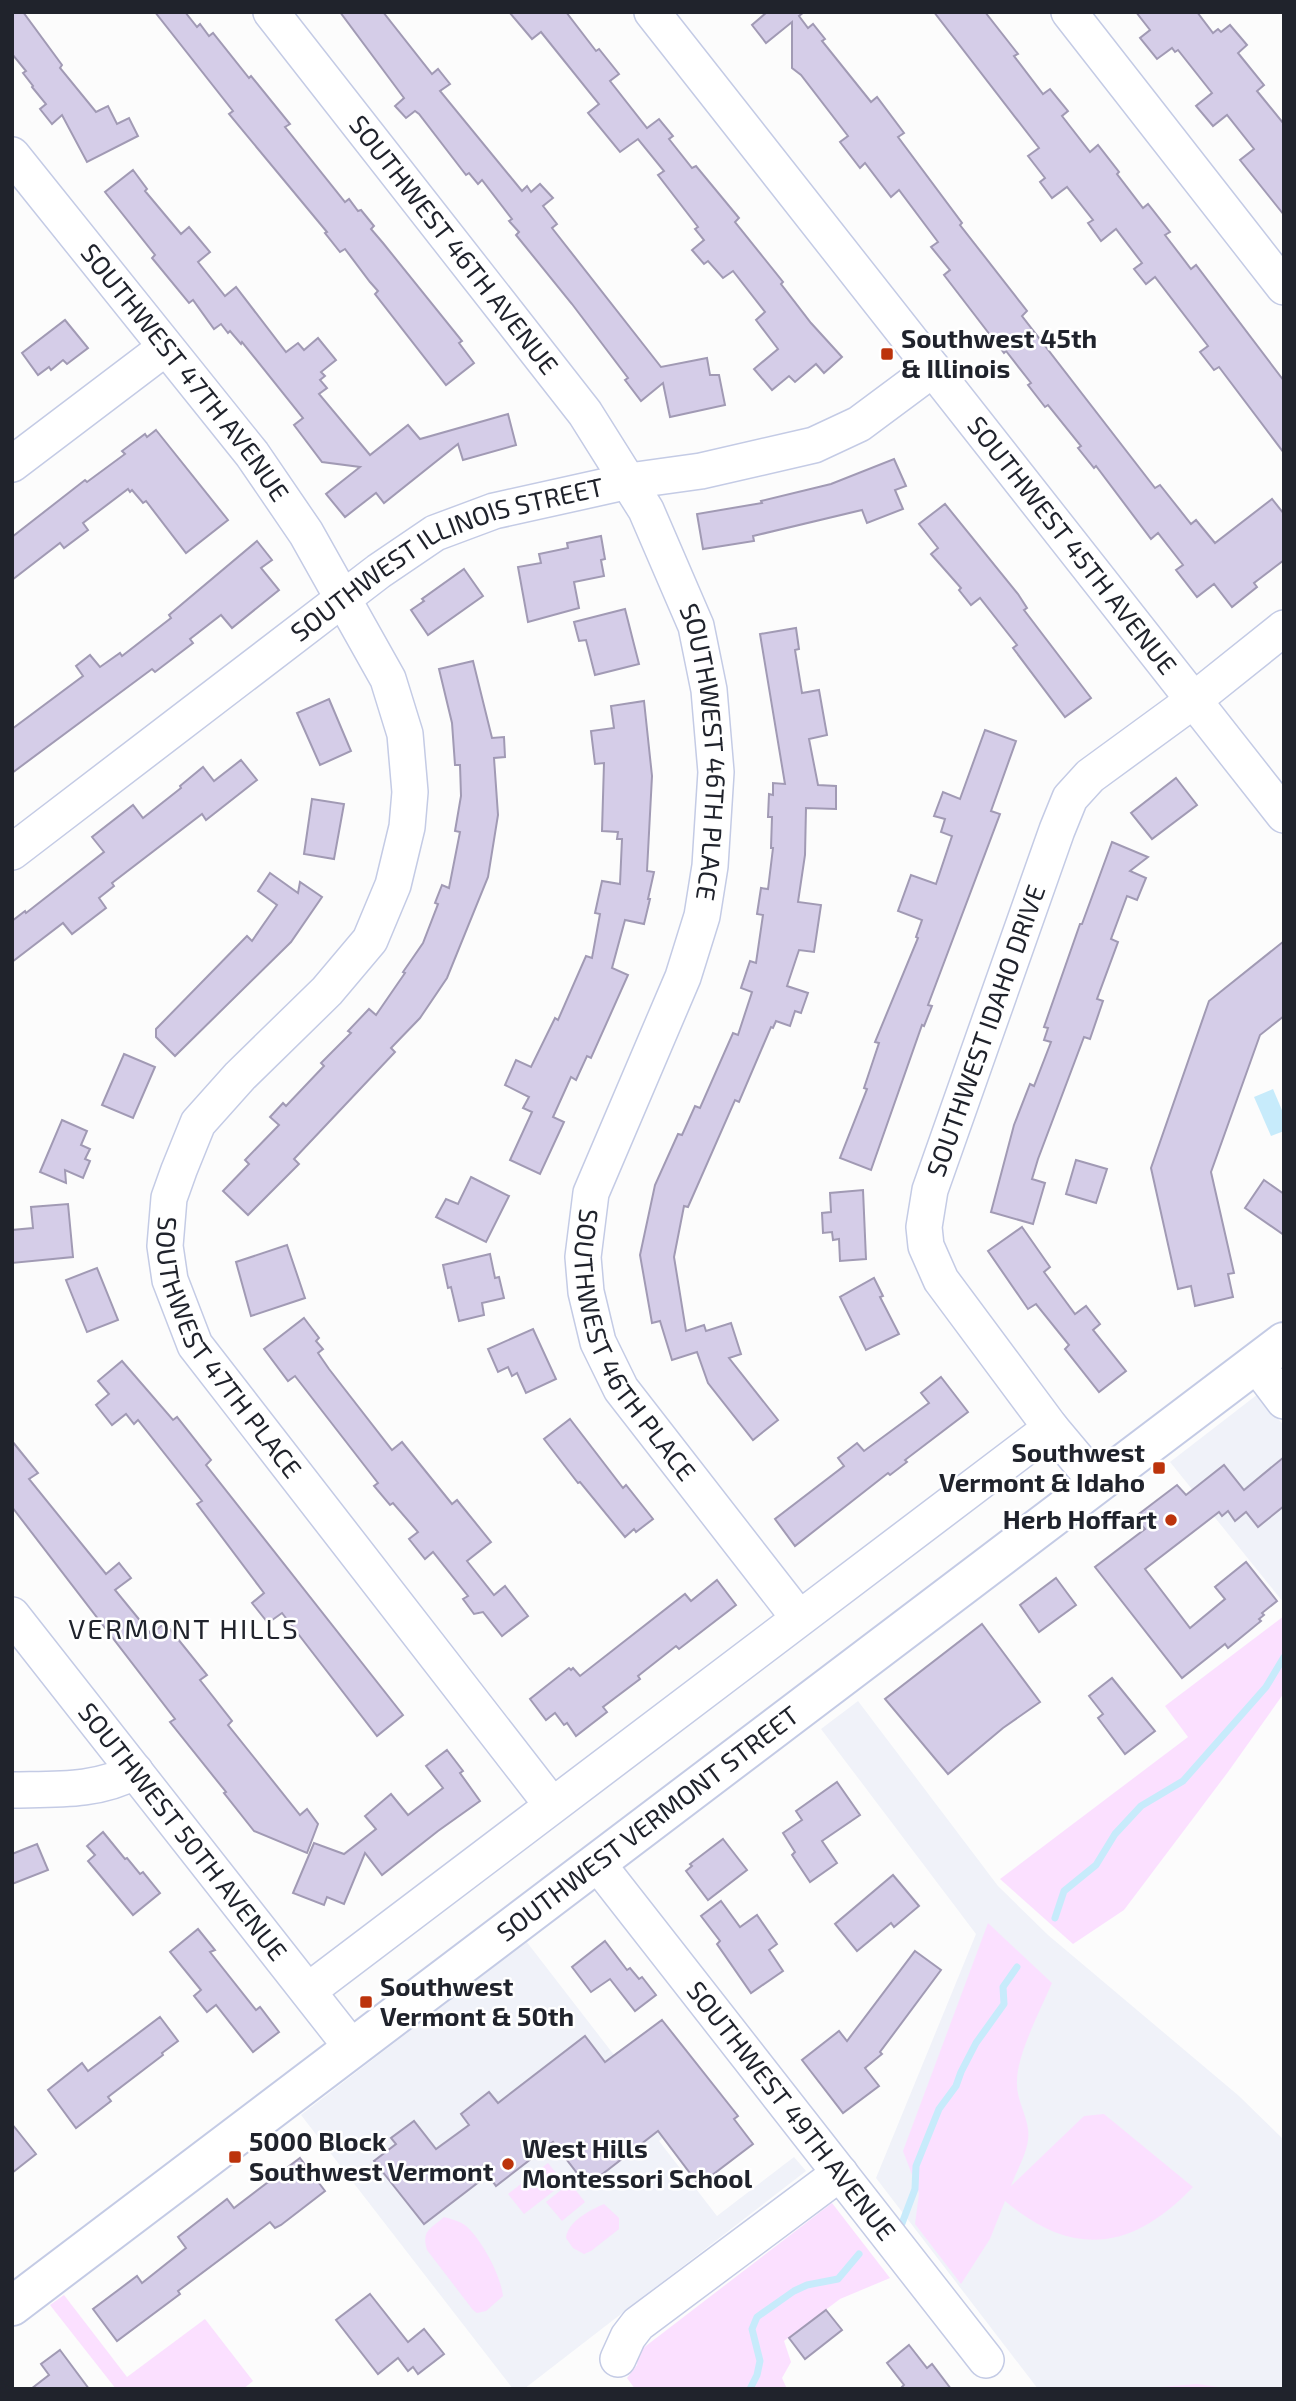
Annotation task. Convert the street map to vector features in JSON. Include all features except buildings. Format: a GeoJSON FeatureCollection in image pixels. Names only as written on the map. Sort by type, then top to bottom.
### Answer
{"type":"FeatureCollection","features":[{"type":"Feature","properties":{"kind":"main road","name":"SOUTHWEST VERMONT STREET"},"geometry":{"type":"LineString","coordinates":[[12,2306],[1270,1353]]}},
{"type":"Feature","properties":{"kind":"street","name":"SOUTHWEST 46TH AVENUE"},"geometry":{"type":"LineString","coordinates":[[271,12],[537,350],[585,413],[629,481]]}},
{"type":"Feature","properties":{"kind":"street","name":"SOUTHWEST 45TH AVENUE"},"geometry":{"type":"LineString","coordinates":[[652,12],[1284,815]]}},
{"type":"Feature","properties":{"kind":"street"},"geometry":{"type":"LineString","coordinates":[[1069,12],[1284,288]]}},
{"type":"Feature","properties":{"kind":"street","name":"SOUTHWEST 47TH AVENUE"},"geometry":{"type":"LineString","coordinates":[[12,155],[252,454],[306,533],[344,599]]}},
{"type":"Feature","properties":{"kind":"street"},"geometry":{"type":"LineString","coordinates":[[12,464],[165,348]]}},
{"type":"Feature","properties":{"kind":"street","name":"SOUTHWEST ILLINOIS STREET"},"geometry":{"type":"LineString","coordinates":[[12,852],[415,545],[453,525],[494,511],[629,481],[701,471],[814,445],[859,424],[933,369]]}},
{"type":"Feature","properties":{"kind":"street","name":"SOUTHWEST 46TH PLACE"},"geometry":{"type":"LineString","coordinates":[[629,481],[656,532],[696,626],[709,690],[715,786],[710,866],[702,916],[684,976],[591,1193],[583,1257],[586,1292],[598,1342],[621,1390],[799,1618]]}},
{"type":"Feature","properties":{"kind":"street","name":"SOUTHWEST 47TH PLACE"},"geometry":{"type":"LineString","coordinates":[[344,599],[388,679],[405,734],[410,792],[407,827],[393,885],[370,940],[327,991],[240,1076],[198,1123],[169,1198],[165,1246],[170,1280],[195,1345],[215,1373],[552,1805]]}},
{"type":"Feature","properties":{"kind":"street","name":"SOUTHWEST IDAHO DRIVE"},"geometry":{"type":"LineString","coordinates":[[1098,1483],[1051,1428],[941,1280],[926,1245],[925,1213],[930,1190],[1056,830],[1070,798],[1090,776],[1284,628]]}},
{"type":"Feature","properties":{"kind":"street"},"geometry":{"type":"LineString","coordinates":[[1270,1353],[1284,1401]]}},
{"type":"Feature","properties":{"kind":"street"},"geometry":{"type":"LineString","coordinates":[[308,1991],[1051,1428]]}},
{"type":"Feature","properties":{"kind":"street","name":"SOUTHWEST 50TH AVENUE"},"geometry":{"type":"LineString","coordinates":[[12,1615],[353,2049]]}},
{"type":"Feature","properties":{"kind":"street"},"geometry":{"type":"LineString","coordinates":[[12,1790],[94,1786],[118,1780],[135,1771]]}},
{"type":"Feature","properties":{"kind":"street","name":"SOUTHWEST 49TH AVENUE"},"geometry":{"type":"LineString","coordinates":[[597,1863],[986,2360]]}},
{"type":"Feature","properties":{"kind":"street"},"geometry":{"type":"LineString","coordinates":[[618,2359],[628,2337],[638,2324],[840,2173]]}},
{"type":"Feature","properties":{"kind":"shaded area"},"geometry":{"type":"Polygon","coordinates":[[[1258,1394],[1284,1426],[1284,1603],[1170,1462],[1258,1394]]]}},
{"type":"Feature","properties":{"kind":"shaded area"},"geometry":{"type":"Polygon","coordinates":[[[1284,1616],[1284,1693],[1124,1910],[1073,1944],[1000,1879],[1188,1737],[1165,1706],[1284,1616]]]}},
{"type":"Feature","properties":{"kind":"shaded area"},"geometry":{"type":"Polygon","coordinates":[[[858,1701],[998,1886],[1048,1935],[1239,2096],[1284,2140],[1284,2389],[1038,2389],[876,2178],[976,1934],[821,1729],[858,1701]]]}},
{"type":"Feature","properties":{"kind":"shaded area"},"geometry":{"type":"Polygon","coordinates":[[[988,1923],[1052,1983],[1030,2032],[1018,2070],[1018,2094],[1028,2136],[1026,2151],[1011,2186],[1084,2116],[1104,2114],[1193,2187],[1171,2208],[1148,2224],[1125,2234],[1102,2239],[1079,2239],[1055,2232],[1030,2220],[1005,2201],[990,2239],[961,2284],[915,2224],[919,2193],[903,2151],[988,1923]]]}},
{"type":"Feature","properties":{"kind":"shaded area","name":"West Hills Montessori School"},"geometry":{"type":"Polygon","coordinates":[[[526,1941],[672,2130],[659,2141],[717,2216],[794,2157],[806,2171],[524,2389],[513,2389],[301,2115],[526,1941]]]}},
{"type":"Feature","properties":{"kind":"shaded area"},"geometry":{"type":"Polygon","coordinates":[[[548,2163],[564,2183],[524,2214],[508,2194],[548,2163]]]}},
{"type":"Feature","properties":{"kind":"shaded area"},"geometry":{"type":"Polygon","coordinates":[[[570,2183],[585,2202],[562,2221],[546,2202],[570,2183]]]}},
{"type":"Feature","properties":{"kind":"shaded area"},"geometry":{"type":"Polygon","coordinates":[[[832,2203],[890,2278],[840,2299],[784,2341],[791,2362],[782,2378],[787,2389],[635,2389],[627,2378],[637,2365],[638,2352],[832,2203]]]}},
{"type":"Feature","properties":{"kind":"shaded area"},"geometry":{"type":"Polygon","coordinates":[[[604,2204],[619,2218],[619,2229],[584,2254],[573,2248],[566,2238],[567,2232],[580,2217],[604,2204]]]}},
{"type":"Feature","properties":{"kind":"shaded area"},"geometry":{"type":"Polygon","coordinates":[[[444,2217],[461,2223],[472,2232],[495,2269],[503,2296],[486,2311],[477,2313],[473,2310],[427,2250],[426,2234],[444,2217]]]}},
{"type":"Feature","properties":{"kind":"shaded area"},"geometry":{"type":"Polygon","coordinates":[[[64,2295],[127,2377],[205,2319],[253,2381],[243,2389],[116,2389],[50,2305],[64,2295]]]}},
{"type":"Feature","properties":{"kind":"shaded area"},"geometry":{"type":"Polygon","coordinates":[[[1197,2384],[1232,2389],[1145,2389],[1149,2388],[1197,2384]]]}},
{"type":"Feature","properties":{"kind":"water"},"geometry":{"type":"Polygon","coordinates":[[[1273,1089],[1284,1115],[1284,1131],[1271,1136],[1254,1097],[1273,1089]]]}},
{"type":"Feature","properties":{"kind":"waterway"},"geometry":{"type":"LineString","coordinates":[[1055,1918],[1064,1891],[1096,1865],[1115,1834],[1141,1806],[1183,1781],[1266,1687],[1284,1657]]}},
{"type":"Feature","properties":{"kind":"waterway"},"geometry":{"type":"LineString","coordinates":[[901,2226],[915,2189],[916,2166],[939,2109],[956,2086],[976,2043],[1004,2004],[1003,1987],[1017,1967]]}},
{"type":"Feature","properties":{"kind":"waterway"},"geometry":{"type":"LineString","coordinates":[[750,2389],[760,2361],[752,2329],[757,2317],[794,2291],[807,2285],[838,2279],[859,2254]]}},
{"type":"Feature","properties":{"kind":"place","name":"Southwest 45th & Illinois"},"geometry":{"type":"Point","coordinates":[887,354]}},
{"type":"Feature","properties":{"kind":"place","name":"Southwest Vermont & Idaho"},"geometry":{"type":"Point","coordinates":[1159,1468]}},
{"type":"Feature","properties":{"kind":"place","name":"Herb Hoffart"},"geometry":{"type":"Point","coordinates":[1171,1520]}},
{"type":"Feature","properties":{"kind":"place","name":"Southwest Vermont & 50th"},"geometry":{"type":"Point","coordinates":[366,2002]}},
{"type":"Feature","properties":{"kind":"place","name":"5000 Block Southwest Vermont"},"geometry":{"type":"Point","coordinates":[235,2157]}},
{"type":"Feature","properties":{"kind":"place","name":"West Hills Montessori School"},"geometry":{"type":"Point","coordinates":[508,2164]}},
{"type":"Feature","properties":{"kind":"district","name":"VERMONT HILLS"},"geometry":{"type":"Point","coordinates":[184,1629]}}]}
